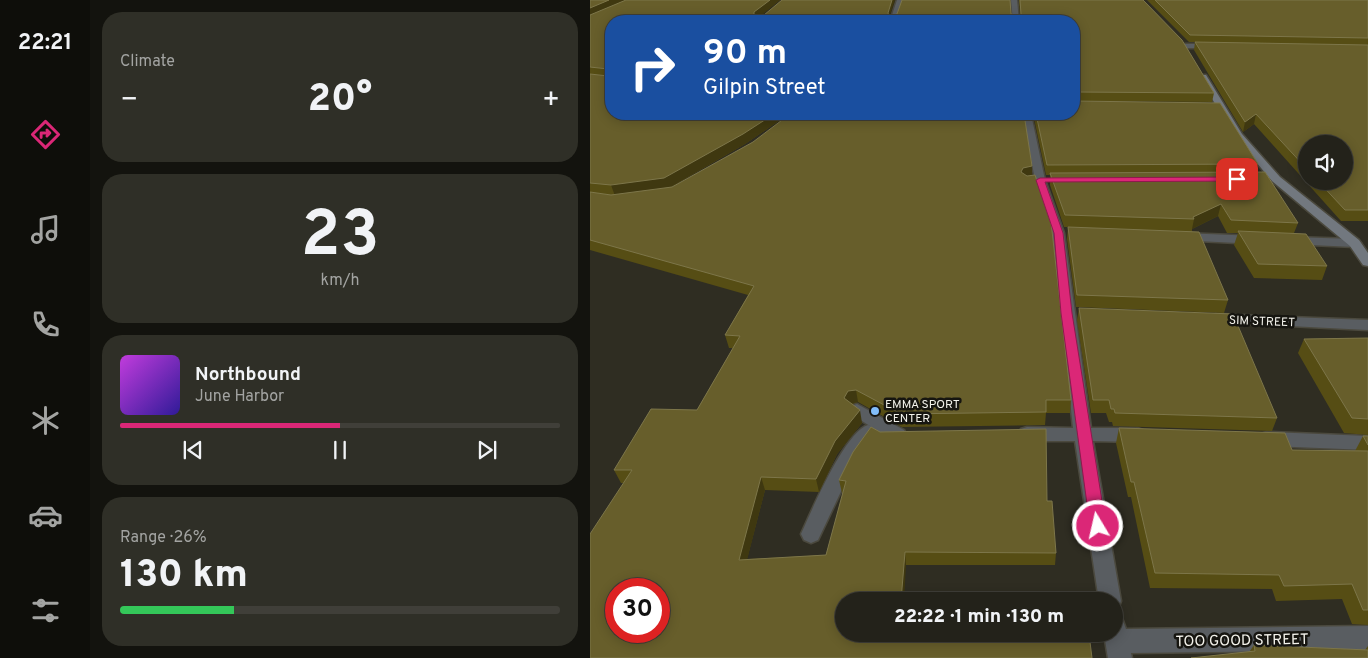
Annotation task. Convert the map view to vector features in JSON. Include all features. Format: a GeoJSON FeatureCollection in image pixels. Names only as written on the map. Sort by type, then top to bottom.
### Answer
{"type":"FeatureCollection","features":[{"type":"Feature","properties":{"kind":"main road"},"geometry":{"type":"LineString","coordinates":[[1198,69],[1216,107],[1276,179],[1356,243],[1368,262]]}},
{"type":"Feature","properties":{"kind":"street"},"geometry":{"type":"LineString","coordinates":[[895,15],[900,0]]}},
{"type":"Feature","properties":{"kind":"street"},"geometry":{"type":"LineString","coordinates":[[1014,0],[1015,15]]}},
{"type":"Feature","properties":{"kind":"street"},"geometry":{"type":"LineString","coordinates":[[1184,46],[1223,46]]}},
{"type":"Feature","properties":{"kind":"street"},"geometry":{"type":"LineString","coordinates":[[1030,120],[1045,180],[1063,233],[1067,313],[1083,433],[1109,592]]}},
{"type":"Feature","properties":{"kind":"street"},"geometry":{"type":"LineString","coordinates":[[1256,179],[1276,179]]}},
{"type":"Feature","properties":{"kind":"street"},"geometry":{"type":"LineString","coordinates":[[1027,182],[1045,180]]}},
{"type":"Feature","properties":{"kind":"street"},"geometry":{"type":"LineString","coordinates":[[1167,237],[1356,243]]}},
{"type":"Feature","properties":{"kind":"street"},"geometry":{"type":"LineString","coordinates":[[1067,313],[1086,314]]}},
{"type":"Feature","properties":{"kind":"street","name":"SIM STREET"},"geometry":{"type":"LineString","coordinates":[[1203,318],[1368,325]]}},
{"type":"Feature","properties":{"kind":"street"},"geometry":{"type":"LineString","coordinates":[[857,410],[898,435]]}},
{"type":"Feature","properties":{"kind":"street"},"geometry":{"type":"LineString","coordinates":[[811,534],[846,460],[870,428],[882,436],[917,435]]}},
{"type":"Feature","properties":{"kind":"street"},"geometry":{"type":"LineString","coordinates":[[1005,434],[1083,433],[1152,435]]}},
{"type":"Feature","properties":{"kind":"street"},"geometry":{"type":"LineString","coordinates":[[1250,439],[1368,443]]}},
{"type":"Feature","properties":{"kind":"street","name":"TOO GOOD STREET"},"geometry":{"type":"LineString","coordinates":[[1123,642],[1368,638]]}},
{"type":"Feature","properties":{"kind":"building"},"geometry":{"type":"Polygon","coordinates":[[[590,0],[609,0],[590,8],[590,0]]]}},
{"type":"Feature","properties":{"kind":"building"},"geometry":{"type":"Polygon","coordinates":[[[626,0],[770,0],[754,12],[754,15],[605,15],[605,69],[590,67],[590,15],[626,0]]]}},
{"type":"Feature","properties":{"kind":"building"},"geometry":{"type":"Polygon","coordinates":[[[782,0],[892,0],[889,15],[764,15],[782,0]]]}},
{"type":"Feature","properties":{"kind":"building"},"geometry":{"type":"Polygon","coordinates":[[[902,0],[1010,0],[1011,14],[1015,15],[893,15],[897,14],[902,0]]]}},
{"type":"Feature","properties":{"kind":"building"},"geometry":{"type":"Polygon","coordinates":[[[1020,0],[1143,0],[1182,40],[1214,93],[1080,92],[1080,15],[1020,15],[1020,0]]]}},
{"type":"Feature","properties":{"kind":"building"},"geometry":{"type":"Polygon","coordinates":[[[1155,0],[1368,0],[1368,38],[1190,35],[1155,0]]]}},
{"type":"Feature","properties":{"kind":"building"},"geometry":{"type":"Polygon","coordinates":[[[1195,42],[1368,45],[1368,210],[1345,210],[1326,190],[1353,190],[1353,135],[1298,135],[1298,159],[1256,114],[1245,122],[1195,42]]]}},
{"type":"Feature","properties":{"kind":"building"},"geometry":{"type":"Polygon","coordinates":[[[590,74],[605,76],[605,120],[765,120],[664,178],[611,185],[590,183],[590,74]]]}},
{"type":"Feature","properties":{"kind":"building"},"geometry":{"type":"Polygon","coordinates":[[[1080,101],[1220,103],[1258,164],[1047,165],[1037,120],[1080,120],[1080,101]]]}},
{"type":"Feature","properties":{"kind":"building"},"geometry":{"type":"Polygon","coordinates":[[[782,120],[1025,120],[1032,166],[1023,168],[1021,172],[1027,176],[1035,175],[1051,222],[1071,400],[1046,400],[1046,412],[901,414],[856,390],[848,391],[844,398],[860,410],[835,441],[816,479],[761,477],[739,560],[826,555],[846,481],[839,480],[853,452],[871,427],[880,432],[1046,429],[1047,501],[1052,501],[1056,553],[905,552],[902,592],[835,592],[835,642],[1090,642],[1092,658],[590,658],[590,534],[632,470],[614,470],[651,409],[697,410],[740,336],[725,335],[754,286],[590,240],[590,192],[611,195],[672,187],[753,142],[782,120]]]}},
{"type":"Feature","properties":{"kind":"building"},"geometry":{"type":"Polygon","coordinates":[[[1265,172],[1298,223],[1231,220],[1221,204],[1193,217],[1194,219],[1065,215],[1050,173],[1265,172]]]}},
{"type":"Feature","properties":{"kind":"building"},"geometry":{"type":"Polygon","coordinates":[[[1068,227],[1199,232],[1228,300],[1077,295],[1068,227]]]}},
{"type":"Feature","properties":{"kind":"building"},"geometry":{"type":"Polygon","coordinates":[[[1238,231],[1306,234],[1327,266],[1258,264],[1238,231]]]}},
{"type":"Feature","properties":{"kind":"building"},"geometry":{"type":"Polygon","coordinates":[[[1079,308],[1233,314],[1277,418],[1115,413],[1114,409],[1111,409],[1109,400],[1093,400],[1079,308]]]}},
{"type":"Feature","properties":{"kind":"building"},"geometry":{"type":"Polygon","coordinates":[[[1368,338],[1368,419],[1352,418],[1304,339],[1368,338]]]}},
{"type":"Feature","properties":{"kind":"building"},"geometry":{"type":"Polygon","coordinates":[[[1119,428],[1285,433],[1292,450],[1368,451],[1368,610],[1363,610],[1352,584],[1284,586],[1279,575],[1155,573],[1134,482],[1131,482],[1119,428]]]}},
{"type":"Feature","properties":{"kind":"building"},"geometry":{"type":"Polygon","coordinates":[[[1363,436],[1368,436],[1368,445],[1363,436]]]}},
{"type":"Feature","properties":{"kind":"building"},"geometry":{"type":"Polygon","coordinates":[[[1254,645],[1368,650],[1368,658],[1191,658],[1255,651],[1254,645]]]}},
{"type":"Feature","properties":{"kind":"place","name":"EMMA SPORT CENTER"},"geometry":{"type":"Point","coordinates":[875,411]}},
{"type":"Feature","properties":{"kind":"route"},"geometry":{"type":"LineString","coordinates":[[1098,526],[1083,433],[1058,233],[1040,180],[1237,179]]}}]}
